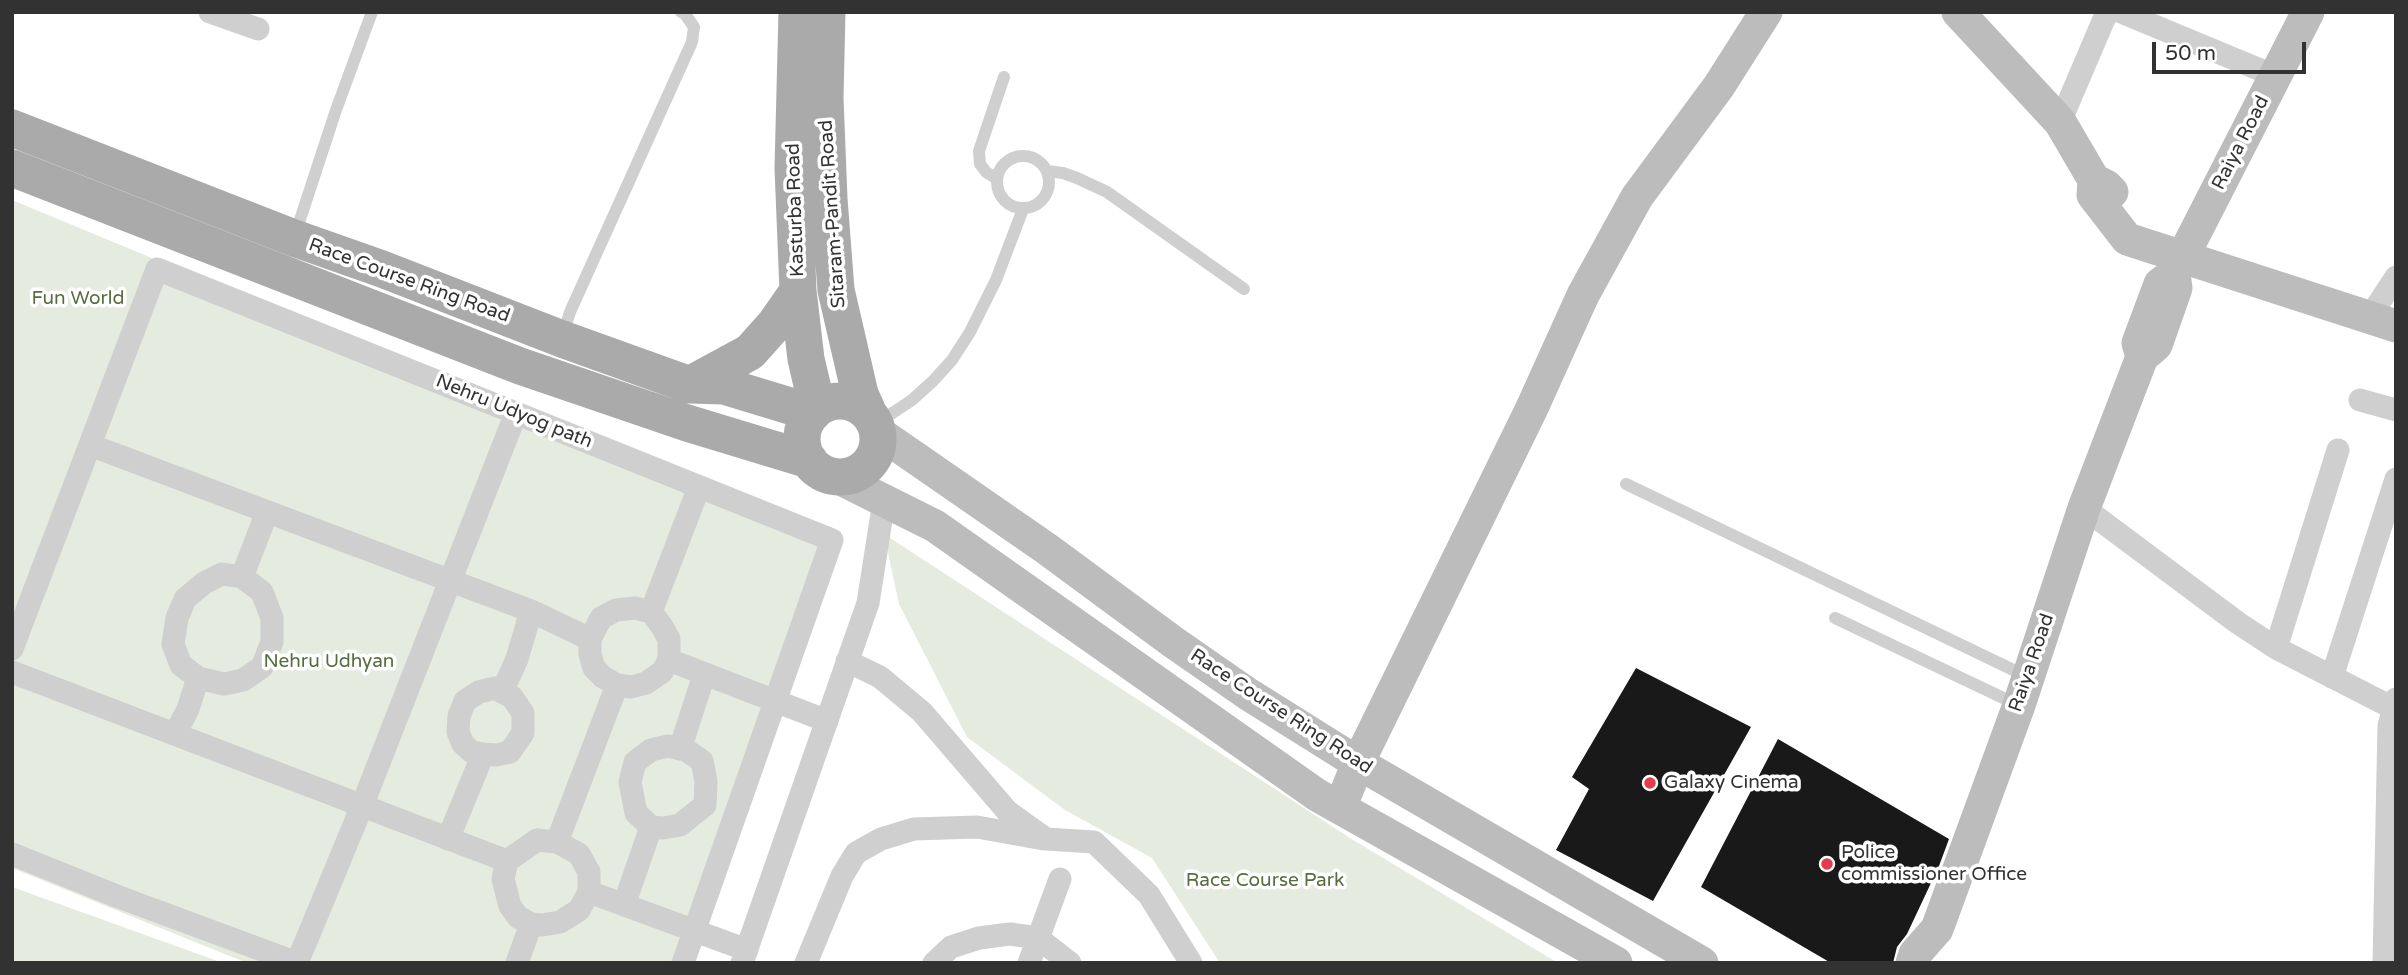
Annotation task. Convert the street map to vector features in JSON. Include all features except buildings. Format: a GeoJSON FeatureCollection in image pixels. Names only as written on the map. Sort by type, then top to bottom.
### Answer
{"type":"FeatureCollection","features":[{"type":"Feature","properties":{"kind":"main road","name":"Kasturba Road"},"geometry":{"type":"LineString","coordinates":[[797,12],[793,168],[798,291],[815,410]]}},
{"type":"Feature","properties":{"kind":"main road","name":"Sitaram-Pandit Road"},"geometry":{"type":"LineString","coordinates":[[827,12],[825,98],[836,290],[860,394],[874,423]]}},
{"type":"Feature","properties":{"kind":"main road","name":"Race Course Ring Road"},"geometry":{"type":"LineString","coordinates":[[12,128],[294,238],[690,384],[724,386],[815,410]]}},
{"type":"Feature","properties":{"kind":"main road","name":"Race Course Ring Road"},"geometry":{"type":"LineString","coordinates":[[12,168],[520,366],[823,469]]}},
{"type":"Feature","properties":{"kind":"main road","name":"Sitaram-Pandit Road"},"geometry":{"type":"LineString","coordinates":[[690,384],[750,352],[775,324],[798,291]]}},
{"type":"Feature","properties":{"kind":"main road"},"geometry":{"type":"LineString","coordinates":[[840,400],[855,403],[874,423],[879,439],[876,455],[866,467],[853,475],[823,469],[802,440],[806,422],[815,410],[840,400]]}},
{"type":"Feature","properties":{"kind":"street"},"geometry":{"type":"LineString","coordinates":[[209,12],[258,29]]}},
{"type":"Feature","properties":{"kind":"street"},"geometry":{"type":"LineString","coordinates":[[1340,808],[1359,763],[1531,410],[1583,295],[1637,197],[1719,86],[1766,12]]}},
{"type":"Feature","properties":{"kind":"street"},"geometry":{"type":"LineString","coordinates":[[1958,12],[2060,122],[2094,180],[2106,186],[2143,229],[2148,246],[2179,266],[2382,322],[2396,277]]}},
{"type":"Feature","properties":{"kind":"street"},"geometry":{"type":"LineString","coordinates":[[2060,122],[2107,12]]}},
{"type":"Feature","properties":{"kind":"street"},"geometry":{"type":"LineString","coordinates":[[2122,12],[2275,76]]}},
{"type":"Feature","properties":{"kind":"street","name":"Raiya Road"},"geometry":{"type":"LineString","coordinates":[[1912,963],[1915,954],[1937,929],[2023,691],[2084,508],[2142,357],[2138,342],[2160,284],[2179,266],[2308,12]]}},
{"type":"Feature","properties":{"kind":"street","name":"Nehru Udyog path"},"geometry":{"type":"LineString","coordinates":[[12,649],[156,269],[832,540],[683,963]]}},
{"type":"Feature","properties":{"kind":"street"},"geometry":{"type":"LineString","coordinates":[[2360,400],[2396,410]]}},
{"type":"Feature","properties":{"kind":"street"},"geometry":{"type":"LineString","coordinates":[[12,854],[297,963],[362,806],[516,414]]}},
{"type":"Feature","properties":{"kind":"street","name":"Race Course Ring Road"},"geometry":{"type":"LineString","coordinates":[[874,423],[1248,694],[1359,763],[1702,963]]}},
{"type":"Feature","properties":{"kind":"street"},"geometry":{"type":"LineString","coordinates":[[90,445],[531,611],[590,639]]}},
{"type":"Feature","properties":{"kind":"street"},"geometry":{"type":"LineString","coordinates":[[2276,648],[2338,450]]}},
{"type":"Feature","properties":{"kind":"street","name":"Race Course Ring Road"},"geometry":{"type":"LineString","coordinates":[[823,469],[935,526],[1317,795],[1616,963]]}},
{"type":"Feature","properties":{"kind":"street"},"geometry":{"type":"LineString","coordinates":[[2332,677],[2396,479]]}},
{"type":"Feature","properties":{"kind":"street"},"geometry":{"type":"LineString","coordinates":[[651,612],[699,487]]}},
{"type":"Feature","properties":{"kind":"street"},"geometry":{"type":"LineString","coordinates":[[589,892],[695,931],[744,956],[868,603],[884,501]]}},
{"type":"Feature","properties":{"kind":"street"},"geometry":{"type":"LineString","coordinates":[[2084,508],[2228,616],[2276,648],[2332,677],[2395,703],[2389,726],[2392,749],[2384,963]]}},
{"type":"Feature","properties":{"kind":"street"},"geometry":{"type":"LineString","coordinates":[[242,577],[267,512]]}},
{"type":"Feature","properties":{"kind":"street"},"geometry":{"type":"LineString","coordinates":[[222,574],[242,577],[262,592],[272,618],[272,642],[262,667],[243,680],[224,684],[198,678],[181,665],[173,644],[177,618],[185,599],[204,583],[222,574]]}},
{"type":"Feature","properties":{"kind":"street"},"geometry":{"type":"LineString","coordinates":[[635,608],[651,612],[662,625],[668,639],[669,660],[662,672],[646,682],[631,687],[617,685],[594,668],[590,639],[601,618],[616,610],[635,608]]}},
{"type":"Feature","properties":{"kind":"street"},"geometry":{"type":"LineString","coordinates":[[502,692],[517,659],[531,611]]}},
{"type":"Feature","properties":{"kind":"street"},"geometry":{"type":"LineString","coordinates":[[669,660],[827,721]]}},
{"type":"Feature","properties":{"kind":"street"},"geometry":{"type":"LineString","coordinates":[[847,661],[880,677],[922,712],[1007,811],[1046,839]]}},
{"type":"Feature","properties":{"kind":"street"},"geometry":{"type":"LineString","coordinates":[[12,671],[507,861]]}},
{"type":"Feature","properties":{"kind":"street"},"geometry":{"type":"LineString","coordinates":[[680,749],[704,675]]}},
{"type":"Feature","properties":{"kind":"street"},"geometry":{"type":"LineString","coordinates":[[175,734],[188,709],[198,678]]}},
{"type":"Feature","properties":{"kind":"street"},"geometry":{"type":"LineString","coordinates":[[557,842],[617,685]]}},
{"type":"Feature","properties":{"kind":"street"},"geometry":{"type":"LineString","coordinates":[[495,688],[512,697],[523,713],[523,733],[510,751],[496,755],[483,754],[472,752],[463,744],[458,732],[459,716],[465,701],[479,692],[495,688]]}},
{"type":"Feature","properties":{"kind":"street"},"geometry":{"type":"LineString","coordinates":[[668,746],[686,750],[702,761],[706,781],[705,805],[680,825],[651,827],[636,813],[629,782],[635,762],[651,750],[668,746]]}},
{"type":"Feature","properties":{"kind":"street"},"geometry":{"type":"LineString","coordinates":[[449,839],[483,754]]}},
{"type":"Feature","properties":{"kind":"street"},"geometry":{"type":"LineString","coordinates":[[624,905],[651,827]]}},
{"type":"Feature","properties":{"kind":"street"},"geometry":{"type":"LineString","coordinates":[[806,963],[842,876],[856,853],[881,839],[914,829],[976,827],[1046,839],[1094,842],[1149,895],[1191,963]]}},
{"type":"Feature","properties":{"kind":"street"},"geometry":{"type":"LineString","coordinates":[[537,840],[557,842],[579,854],[589,872],[589,892],[579,910],[560,922],[531,924],[518,917],[510,906],[503,879],[507,861],[537,840]]}},
{"type":"Feature","properties":{"kind":"street"},"geometry":{"type":"LineString","coordinates":[[1029,963],[1060,879]]}},
{"type":"Feature","properties":{"kind":"street"},"geometry":{"type":"LineString","coordinates":[[517,963],[531,924]]}},
{"type":"Feature","properties":{"kind":"street"},"geometry":{"type":"LineString","coordinates":[[1937,929],[1937,963]]}},
{"type":"Feature","properties":{"kind":"street"},"geometry":{"type":"LineString","coordinates":[[934,963],[951,947],[979,938],[1010,934],[1038,938],[1070,963]]}},
{"type":"Feature","properties":{"kind":"lane"},"geometry":{"type":"LineString","coordinates":[[294,238],[372,12]]}},
{"type":"Feature","properties":{"kind":"lane"},"geometry":{"type":"LineString","coordinates":[[562,338],[570,312],[692,42],[694,27],[681,12]]}},
{"type":"Feature","properties":{"kind":"lane"},"geometry":{"type":"LineString","coordinates":[[997,179],[980,164],[979,151],[1004,77]]}},
{"type":"Feature","properties":{"kind":"lane"},"geometry":{"type":"LineString","coordinates":[[1047,171],[1049,188],[1045,197],[1032,207],[1023,209],[1006,203],[997,188],[997,179],[1004,164],[1019,156],[1035,159],[1047,171],[1077,178],[1107,192],[1244,289]]}},
{"type":"Feature","properties":{"kind":"lane"},"geometry":{"type":"LineString","coordinates":[[874,423],[912,400],[952,359],[970,332],[996,280],[1023,209]]}},
{"type":"Feature","properties":{"kind":"lane"},"geometry":{"type":"LineString","coordinates":[[1626,484],[2023,691]]}},
{"type":"Feature","properties":{"kind":"lane"},"geometry":{"type":"LineString","coordinates":[[1835,618],[2023,691]]}},
{"type":"Feature","properties":{"kind":"green space","name":"Nehru Udhyan"},"geometry":{"type":"Polygon","coordinates":[[[12,200],[832,540],[683,963],[247,963],[12,868],[12,200]]]}},
{"type":"Feature","properties":{"kind":"green space","name":"Race Course Park"},"geometry":{"type":"Polygon","coordinates":[[[884,534],[1353,840],[1558,963],[1220,963],[1152,858],[1065,810],[967,737],[899,604],[884,534]]]}},
{"type":"Feature","properties":{"kind":"green space"},"geometry":{"type":"Polygon","coordinates":[[[12,887],[223,963],[12,963],[12,887]]]}},
{"type":"Feature","properties":{"kind":"place","name":"Galaxy Cinema"},"geometry":{"type":"Point","coordinates":[1650,783]}},
{"type":"Feature","properties":{"kind":"place","name":"Police commissioner Office"},"geometry":{"type":"Point","coordinates":[1827,864]}},
{"type":"Feature","properties":{"kind":"park label","name":"Fun World"},"geometry":{"type":"Point","coordinates":[78,299]}}]}
